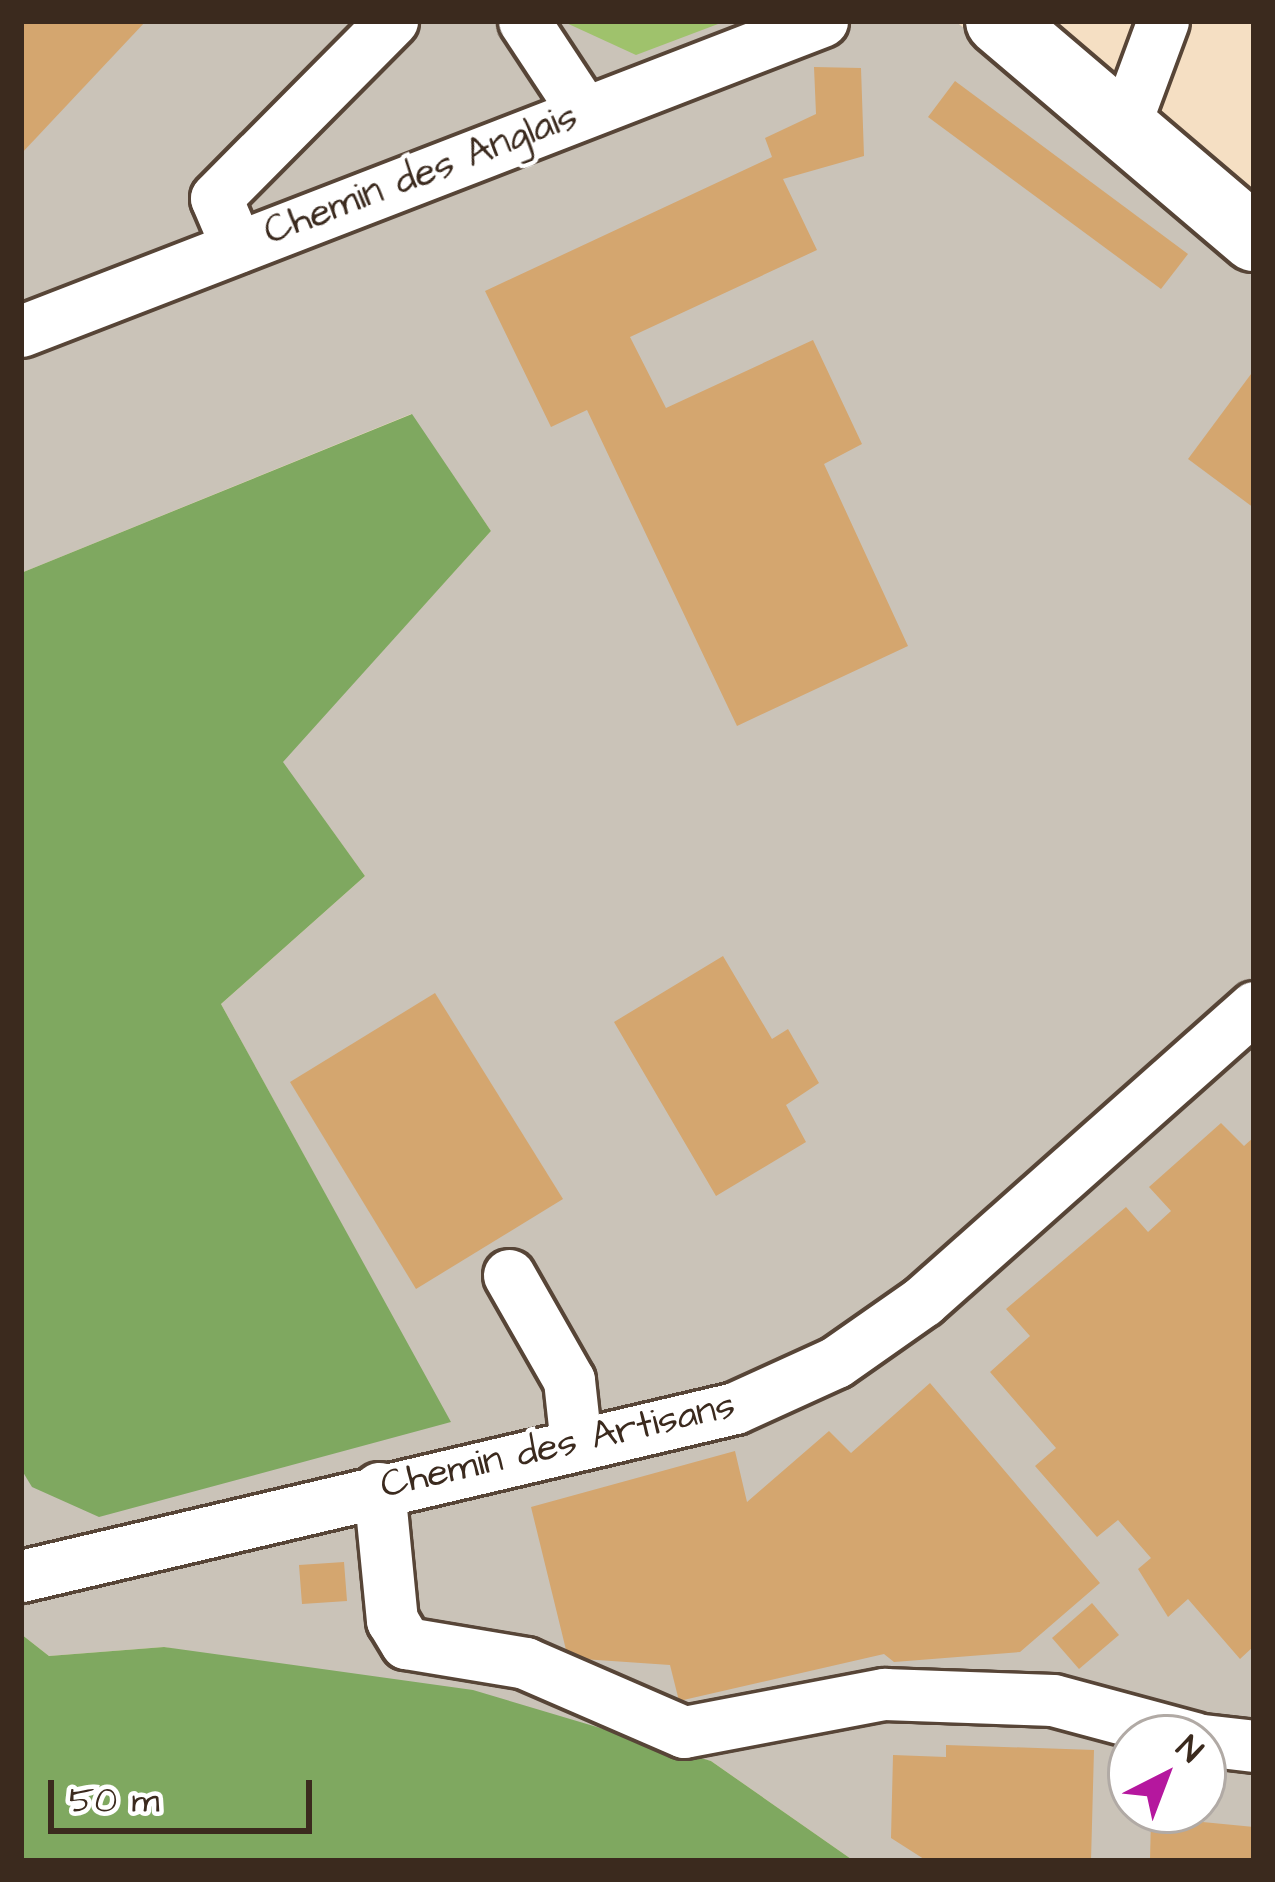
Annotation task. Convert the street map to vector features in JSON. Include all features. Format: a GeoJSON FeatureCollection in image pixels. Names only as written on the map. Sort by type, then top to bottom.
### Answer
{"type":"FeatureCollection","features":[{"type":"Feature","properties":{"kind":"main road"},"geometry":{"type":"LineString","coordinates":[[1026,32],[1124,129],[1254,238]]}},
{"type":"Feature","properties":{"kind":"street"},"geometry":{"type":"LineString","coordinates":[[236,247],[216,198],[392,21]]}},
{"type":"Feature","properties":{"kind":"street"},"geometry":{"type":"LineString","coordinates":[[524,21],[584,112]]}},
{"type":"Feature","properties":{"kind":"street","name":"Chemin des Anglais"},"geometry":{"type":"LineString","coordinates":[[21,331],[823,21]]}},
{"type":"Feature","properties":{"kind":"street"},"geometry":{"type":"LineString","coordinates":[[1124,129],[1163,21]]}},
{"type":"Feature","properties":{"kind":"street","name":"Chemin des Artisans"},"geometry":{"type":"LineString","coordinates":[[21,1576],[379,1488],[735,1408],[836,1361],[923,1301],[1254,1007]]}},
{"type":"Feature","properties":{"kind":"street"},"geometry":{"type":"LineString","coordinates":[[509,1275],[569,1380],[576,1444]]}},
{"type":"Feature","properties":{"kind":"street"},"geometry":{"type":"LineString","coordinates":[[379,1488],[392,1620],[406,1643],[525,1663],[684,1732],[884,1694],[1053,1700],[1107,1714]]}},
{"type":"Feature","properties":{"kind":"shaded area"},"geometry":{"type":"Polygon","coordinates":[[[21,21],[955,21],[1254,258],[1254,1861],[854,1861],[711,1761],[164,1647],[49,1656],[21,1634],[21,1469],[33,1487],[450,1422],[221,1004],[365,876],[282,762],[491,531],[411,414],[21,573],[21,21]]]}},
{"type":"Feature","properties":{"kind":"green space"},"geometry":{"type":"Polygon","coordinates":[[[562,21],[726,21],[636,55],[562,21]]]}},
{"type":"Feature","properties":{"kind":"green space"},"geometry":{"type":"Polygon","coordinates":[[[412,414],[491,531],[283,762],[365,876],[221,1004],[451,1422],[99,1517],[32,1487],[21,1469],[21,573],[412,414]]]}},
{"type":"Feature","properties":{"kind":"green space"},"geometry":{"type":"Polygon","coordinates":[[[21,1634],[49,1656],[164,1647],[473,1690],[711,1761],[854,1861],[21,1861],[21,1634]]]}},
{"type":"Feature","properties":{"kind":"building"},"geometry":{"type":"Polygon","coordinates":[[[21,21],[146,21],[21,154],[21,21]]]}},
{"type":"Feature","properties":{"kind":"building"},"geometry":{"type":"Polygon","coordinates":[[[814,67],[861,68],[864,156],[783,179],[817,250],[630,337],[666,408],[813,340],[862,444],[824,464],[908,646],[737,726],[587,410],[551,427],[485,291],[772,157],[765,138],[816,114],[814,67]]]}},
{"type":"Feature","properties":{"kind":"building"},"geometry":{"type":"Polygon","coordinates":[[[955,81],[1188,254],[1161,289],[928,117],[955,81]]]}},
{"type":"Feature","properties":{"kind":"building"},"geometry":{"type":"Polygon","coordinates":[[[1254,370],[1254,508],[1188,459],[1254,370]]]}},
{"type":"Feature","properties":{"kind":"building"},"geometry":{"type":"Polygon","coordinates":[[[723,956],[772,1039],[788,1029],[819,1083],[786,1105],[806,1142],[716,1196],[614,1022],[723,956]]]}},
{"type":"Feature","properties":{"kind":"building"},"geometry":{"type":"Polygon","coordinates":[[[435,993],[563,1199],[416,1289],[290,1082],[435,993]]]}},
{"type":"Feature","properties":{"kind":"building"},"geometry":{"type":"Polygon","coordinates":[[[1221,1123],[1244,1146],[1254,1137],[1254,1646],[1240,1659],[1188,1599],[1168,1617],[1138,1569],[1151,1558],[1118,1520],[1097,1537],[1035,1466],[1056,1448],[990,1372],[1030,1336],[1006,1309],[1126,1207],[1148,1232],[1171,1211],[1149,1187],[1221,1123]]]}},
{"type":"Feature","properties":{"kind":"building"},"geometry":{"type":"Polygon","coordinates":[[[930,1383],[1100,1583],[1020,1652],[894,1662],[884,1654],[679,1701],[670,1665],[568,1658],[531,1507],[735,1451],[747,1502],[829,1431],[851,1453],[930,1383]]]}},
{"type":"Feature","properties":{"kind":"building"},"geometry":{"type":"Polygon","coordinates":[[[344,1562],[347,1601],[302,1604],[299,1565],[344,1562]]]}},
{"type":"Feature","properties":{"kind":"building"},"geometry":{"type":"Polygon","coordinates":[[[1092,1603],[1119,1635],[1079,1669],[1052,1638],[1092,1603]]]}},
{"type":"Feature","properties":{"kind":"building"},"geometry":{"type":"Polygon","coordinates":[[[946,1745],[1094,1750],[1091,1861],[927,1861],[891,1838],[893,1755],[946,1757],[946,1745]]]}},
{"type":"Feature","properties":{"kind":"building"},"geometry":{"type":"Polygon","coordinates":[[[1227,1824],[1254,1827],[1254,1861],[1150,1861],[1151,1834],[1227,1834],[1227,1824]]]}}]}
